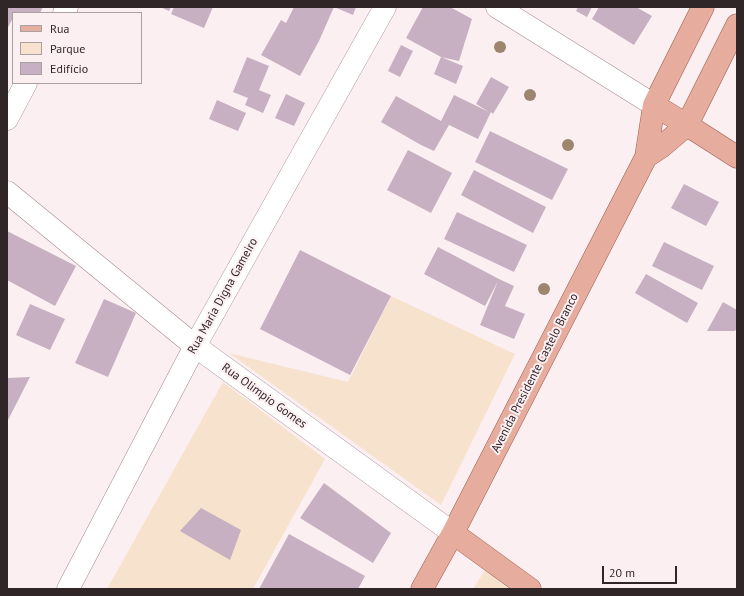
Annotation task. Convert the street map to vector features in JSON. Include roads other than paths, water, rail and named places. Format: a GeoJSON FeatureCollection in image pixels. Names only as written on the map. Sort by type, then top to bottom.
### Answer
{"type":"FeatureCollection","features":[{"type":"Feature","properties":{"kind":"main road","name":"Avenida Presidente Castelo Branco"},"geometry":{"type":"LineString","coordinates":[[422,589],[453,533],[646,157],[654,105],[703,7]]}},
{"type":"Feature","properties":{"kind":"main road","name":"Avenida Presidente Castelo Branco"},"geometry":{"type":"LineString","coordinates":[[646,157],[661,147],[687,125],[737,26]]}},
{"type":"Feature","properties":{"kind":"main road"},"geometry":{"type":"LineString","coordinates":[[654,105],[737,157]]}},
{"type":"Feature","properties":{"kind":"main road","name":"Rua Olimpio Gomes"},"geometry":{"type":"LineString","coordinates":[[453,533],[530,589]]}},
{"type":"Feature","properties":{"kind":"street","name":"Rua Maria Digna Gameiro"},"geometry":{"type":"LineString","coordinates":[[68,589],[195,346],[384,7]]}},
{"type":"Feature","properties":{"kind":"street"},"geometry":{"type":"LineString","coordinates":[[497,7],[654,105]]}},
{"type":"Feature","properties":{"kind":"street"},"geometry":{"type":"LineString","coordinates":[[617,82],[647,85],[667,78]]}},
{"type":"Feature","properties":{"kind":"street"},"geometry":{"type":"LineString","coordinates":[[7,118],[25,84]]}},
{"type":"Feature","properties":{"kind":"street","name":"Rua Olimpio Gomes"},"geometry":{"type":"LineString","coordinates":[[7,192],[195,346],[453,533]]}}]}
